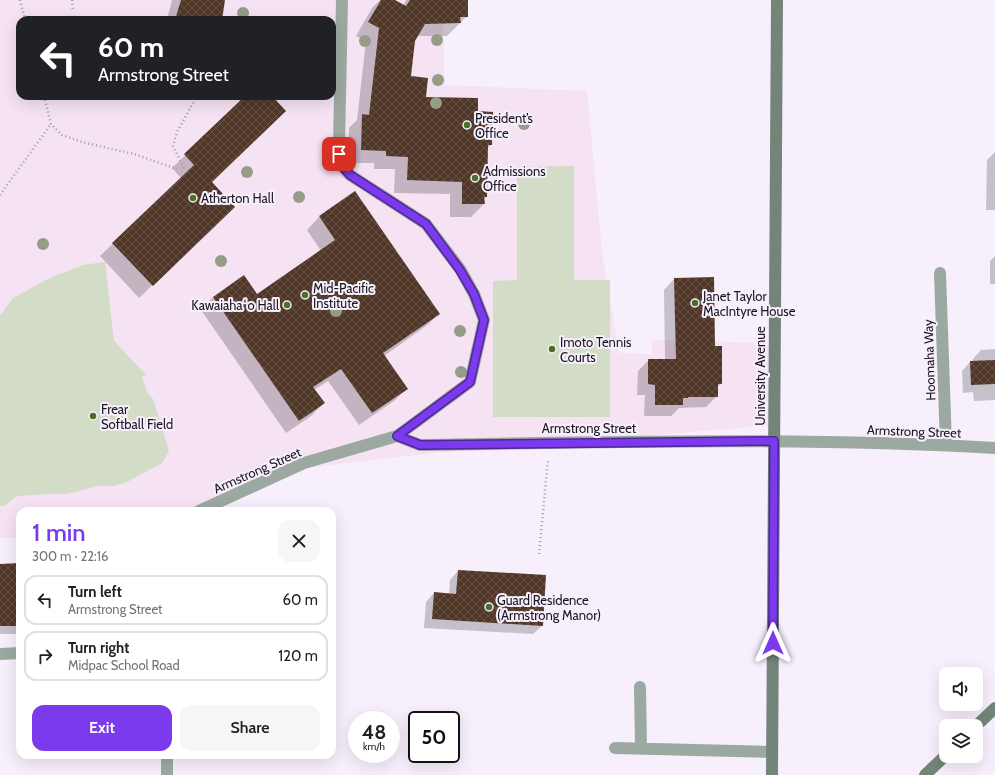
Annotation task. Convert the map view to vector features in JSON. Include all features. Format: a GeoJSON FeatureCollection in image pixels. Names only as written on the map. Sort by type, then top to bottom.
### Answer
{"type":"FeatureCollection","features":[{"type":"Feature","properties":{"kind":"main road","name":"University Avenue"},"geometry":{"type":"LineString","coordinates":[[772,775],[777,0]]}},
{"type":"Feature","properties":{"kind":"main road"},"geometry":{"type":"LineString","coordinates":[[983,719],[995,708]]}},
{"type":"Feature","properties":{"kind":"main road"},"geometry":{"type":"LineString","coordinates":[[925,775],[939,762]]}},
{"type":"Feature","properties":{"kind":"street"},"geometry":{"type":"LineString","coordinates":[[342,0],[339,154],[343,167],[355,178],[426,224],[460,270],[474,294],[484,320],[470,382],[397,436]]}},
{"type":"Feature","properties":{"kind":"street","name":"Hoomaha Way"},"geometry":{"type":"LineString","coordinates":[[940,273],[946,445]]}},
{"type":"Feature","properties":{"kind":"street","name":"Armstrong Street"},"geometry":{"type":"LineString","coordinates":[[208,507],[304,463],[397,436],[420,445],[550,442],[774,441],[946,445],[995,448]]}},
{"type":"Feature","properties":{"kind":"street"},"geometry":{"type":"LineString","coordinates":[[0,654],[16,654]]}},
{"type":"Feature","properties":{"kind":"street"},"geometry":{"type":"LineString","coordinates":[[640,688],[641,749]]}},
{"type":"Feature","properties":{"kind":"street"},"geometry":{"type":"LineString","coordinates":[[615,748],[772,752]]}},
{"type":"Feature","properties":{"kind":"street"},"geometry":{"type":"LineString","coordinates":[[167,759],[167,775]]}},
{"type":"Feature","properties":{"kind":"path"},"geometry":{"type":"LineString","coordinates":[[20,0],[24,16]]}},
{"type":"Feature","properties":{"kind":"path"},"geometry":{"type":"LineString","coordinates":[[72,0],[73,11]]}},
{"type":"Feature","properties":{"kind":"path"},"geometry":{"type":"LineString","coordinates":[[45,100],[51,124],[62,135],[82,142],[134,154],[177,169]]}},
{"type":"Feature","properties":{"kind":"path"},"geometry":{"type":"LineString","coordinates":[[184,168],[173,146],[176,132],[195,100]]}},
{"type":"Feature","properties":{"kind":"path"},"geometry":{"type":"LineString","coordinates":[[0,195],[51,124]]}},
{"type":"Feature","properties":{"kind":"path"},"geometry":{"type":"LineString","coordinates":[[539,554],[550,442]]}},
{"type":"Feature","properties":{"kind":"shaded area","name":"Mid-Pacific Institute"},"geometry":{"type":"Polygon","coordinates":[[[0,0],[442,0],[445,85],[587,91],[602,251],[619,353],[652,354],[652,340],[766,343],[774,359],[775,425],[434,453],[305,468],[218,507],[16,507],[16,538],[0,538],[0,0]]]}},
{"type":"Feature","properties":{"kind":"green space","name":"Imoto Tennis Courts"},"geometry":{"type":"Polygon","coordinates":[[[574,166],[574,280],[610,280],[610,417],[493,417],[493,281],[517,280],[517,167],[574,166]]]}},
{"type":"Feature","properties":{"kind":"green space"},"geometry":{"type":"Polygon","coordinates":[[[105,262],[114,341],[146,375],[142,377],[148,394],[153,399],[169,451],[162,463],[127,482],[113,486],[98,486],[67,494],[17,496],[4,506],[0,506],[0,316],[13,298],[52,277],[83,265],[105,262]]]}},
{"type":"Feature","properties":{"kind":"building"},"geometry":{"type":"Polygon","coordinates":[[[181,0],[225,0],[223,16],[176,16],[181,0]]]}},
{"type":"Feature","properties":{"kind":"building"},"geometry":{"type":"Polygon","coordinates":[[[381,0],[395,0],[406,6],[410,0],[468,0],[468,17],[460,17],[461,23],[425,24],[415,41],[411,76],[428,78],[426,97],[478,98],[478,111],[493,112],[492,145],[488,145],[487,197],[484,197],[485,204],[462,204],[462,182],[407,180],[408,157],[386,156],[386,151],[361,150],[362,114],[369,115],[379,28],[368,22],[381,0]]]}},
{"type":"Feature","properties":{"kind":"building","name":"Atherton Hall"},"geometry":{"type":"Polygon","coordinates":[[[241,100],[276,100],[286,111],[212,182],[235,207],[153,286],[112,243],[194,165],[184,154],[241,100]]]}},
{"type":"Feature","properties":{"kind":"building","name":"Kawaiahaʻo Hall"},"geometry":{"type":"Polygon","coordinates":[[[355,191],[440,314],[383,353],[408,389],[372,413],[341,369],[313,387],[325,403],[299,421],[213,297],[244,275],[257,294],[335,240],[319,216],[355,191]]]}},
{"type":"Feature","properties":{"kind":"building"},"geometry":{"type":"Polygon","coordinates":[[[714,277],[715,346],[722,346],[722,384],[718,384],[718,397],[688,397],[683,398],[683,405],[655,405],[655,385],[648,384],[648,359],[676,359],[674,278],[714,277]]]}},
{"type":"Feature","properties":{"kind":"building"},"geometry":{"type":"Polygon","coordinates":[[[995,360],[995,384],[971,385],[970,361],[995,360]]]}},
{"type":"Feature","properties":{"kind":"building"},"geometry":{"type":"Polygon","coordinates":[[[16,563],[16,626],[0,626],[0,564],[16,563]]]}},
{"type":"Feature","properties":{"kind":"building","name":"Guard Residence (Armstrong Manor)"},"geometry":{"type":"Polygon","coordinates":[[[458,570],[546,575],[543,626],[432,619],[434,592],[456,594],[458,570]]]}},
{"type":"Feature","properties":{"kind":"place","name":"President’s Office"},"geometry":{"type":"Point","coordinates":[467,125]}},
{"type":"Feature","properties":{"kind":"place","name":"Admissions Office"},"geometry":{"type":"Point","coordinates":[475,178]}},
{"type":"Feature","properties":{"kind":"place","name":"Atherton Hall"},"geometry":{"type":"Point","coordinates":[193,198]}},
{"type":"Feature","properties":{"kind":"place","name":"Mid-Pacific Institute"},"geometry":{"type":"Point","coordinates":[305,295]}},
{"type":"Feature","properties":{"kind":"place","name":"Janet Taylor MacIntyre House"},"geometry":{"type":"Point","coordinates":[695,303]}},
{"type":"Feature","properties":{"kind":"place","name":"Kawaiahaʻo Hall"},"geometry":{"type":"Point","coordinates":[287,305]}},
{"type":"Feature","properties":{"kind":"place","name":"Imoto Tennis Courts"},"geometry":{"type":"Point","coordinates":[552,349]}},
{"type":"Feature","properties":{"kind":"place","name":"Frear Softball Field"},"geometry":{"type":"Point","coordinates":[93,416]}},
{"type":"Feature","properties":{"kind":"place","name":"Guard Residence (Armstrong Manor)"},"geometry":{"type":"Point","coordinates":[489,607]}},
{"type":"Feature","properties":{"kind":"route"},"geometry":{"type":"LineString","coordinates":[[339,154],[343,167],[350,175],[426,224],[460,270],[474,294],[484,320],[470,382],[397,436],[420,445],[550,442],[774,441],[773,643]]}}]}
